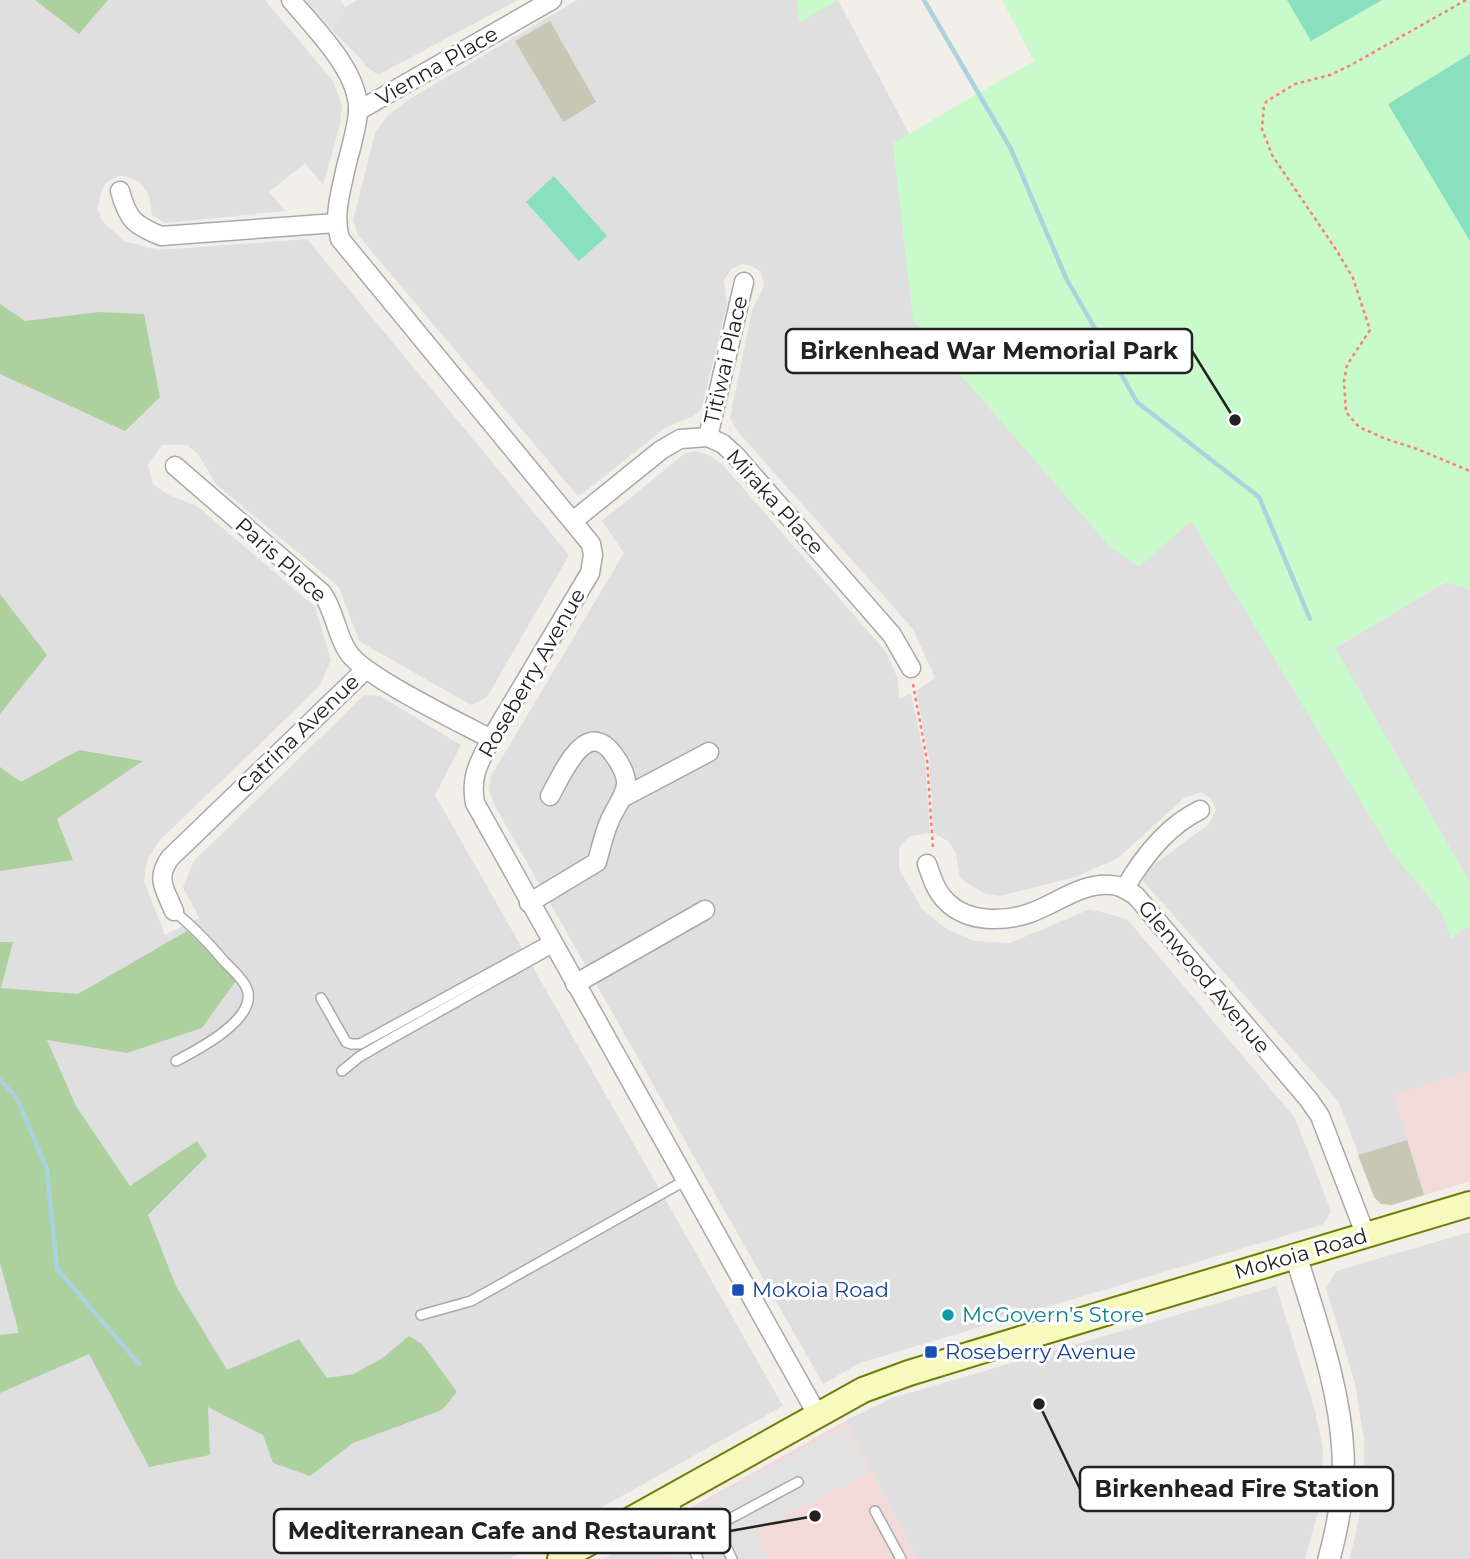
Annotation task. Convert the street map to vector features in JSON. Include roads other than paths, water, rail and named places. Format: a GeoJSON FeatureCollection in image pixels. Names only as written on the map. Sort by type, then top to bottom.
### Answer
{"type":"FeatureCollection","features":[{"type":"Feature","properties":{"kind":"main road","name":"Mokoia Road"},"geometry":{"type":"LineString","coordinates":[[560,1559],[863,1390],[909,1373],[1470,1204]]}},
{"type":"Feature","properties":{"kind":"street"},"geometry":{"type":"LineString","coordinates":[[120,191],[125,210],[139,227],[161,236],[336,223],[337,204],[358,111],[354,86],[344,65],[291,0]]}},
{"type":"Feature","properties":{"kind":"street","name":"Vienna Place"},"geometry":{"type":"LineString","coordinates":[[358,111],[552,0]]}},
{"type":"Feature","properties":{"kind":"street","name":"Roseberry Avenue"},"geometry":{"type":"LineString","coordinates":[[336,223],[340,239],[351,254],[592,544],[590,573],[491,739],[478,766],[472,787],[475,803],[817,1414]]}},
{"type":"Feature","properties":{"kind":"street","name":"Titiwai Place"},"geometry":{"type":"LineString","coordinates":[[709,437],[744,282]]}},
{"type":"Feature","properties":{"kind":"street","name":"Miraka Place"},"geometry":{"type":"LineString","coordinates":[[573,521],[661,450],[680,439],[709,437],[723,444],[746,467],[892,635],[912,668]]}},
{"type":"Feature","properties":{"kind":"street","name":"Paris Place"},"geometry":{"type":"LineString","coordinates":[[175,466],[322,593],[331,605],[348,652],[365,670]]}},
{"type":"Feature","properties":{"kind":"street","name":"Catrina Avenue"},"geometry":{"type":"LineString","coordinates":[[174,911],[161,880],[161,870],[170,858],[365,670],[491,739]]}},
{"type":"Feature","properties":{"kind":"street"},"geometry":{"type":"LineString","coordinates":[[529,903],[597,862],[608,822],[622,798],[626,782],[620,763],[612,751],[602,744],[592,741],[581,746],[550,796]]}},
{"type":"Feature","properties":{"kind":"street"},"geometry":{"type":"LineString","coordinates":[[622,798],[709,752]]}},
{"type":"Feature","properties":{"kind":"street"},"geometry":{"type":"LineString","coordinates":[[1125,888],[1140,862],[1163,836],[1200,810]]}},
{"type":"Feature","properties":{"kind":"street","name":"Glenwood Avenue"},"geometry":{"type":"LineString","coordinates":[[927,864],[936,887],[948,903],[969,916],[996,920],[1029,913],[1091,886],[1112,884],[1125,888],[1136,896],[1320,1116],[1366,1236]]}},
{"type":"Feature","properties":{"kind":"street"},"geometry":{"type":"LineString","coordinates":[[575,984],[705,910]]}},
{"type":"Feature","properties":{"kind":"street"},"geometry":{"type":"LineString","coordinates":[[1297,1256],[1336,1400],[1343,1454],[1342,1491],[1329,1559]]}},
{"type":"Feature","properties":{"kind":"lane"},"geometry":{"type":"LineString","coordinates":[[174,911],[196,929],[243,982],[248,995],[246,1007],[217,1039],[176,1061]]}},
{"type":"Feature","properties":{"kind":"lane"},"geometry":{"type":"LineString","coordinates":[[321,998],[343,1038],[355,1045],[552,944]]}},
{"type":"Feature","properties":{"kind":"lane"},"geometry":{"type":"LineString","coordinates":[[342,1071],[383,1042],[552,944]]}},
{"type":"Feature","properties":{"kind":"lane"},"geometry":{"type":"LineString","coordinates":[[421,1315],[471,1301],[685,1180]]}},
{"type":"Feature","properties":{"kind":"lane"},"geometry":{"type":"LineString","coordinates":[[688,1537],[798,1482]]}},
{"type":"Feature","properties":{"kind":"lane"},"geometry":{"type":"LineString","coordinates":[[670,1497],[698,1559]]}},
{"type":"Feature","properties":{"kind":"lane"},"geometry":{"type":"LineString","coordinates":[[876,1511],[901,1559]]}},
{"type":"Feature","properties":{"kind":"lane"},"geometry":{"type":"LineString","coordinates":[[716,1525],[732,1559]]}},
{"type":"Feature","properties":{"kind":"waterway"},"geometry":{"type":"LineString","coordinates":[[924,0],[1011,149],[1066,278],[1137,402],[1259,497],[1310,619]]}},
{"type":"Feature","properties":{"kind":"waterway"},"geometry":{"type":"LineString","coordinates":[[0,1080],[17,1098],[47,1170],[57,1269],[139,1364]]}},
{"type":"Feature","properties":{"kind":"place","name":"Birkenhead War Memorial Park"},"geometry":{"type":"Point","coordinates":[1235,420]}},
{"type":"Feature","properties":{"kind":"place","name":"Mokoia Road"},"geometry":{"type":"Point","coordinates":[738,1290]}},
{"type":"Feature","properties":{"kind":"place","name":"McGovern’s Store"},"geometry":{"type":"Point","coordinates":[948,1315]}},
{"type":"Feature","properties":{"kind":"place","name":"Roseberry Avenue"},"geometry":{"type":"Point","coordinates":[931,1352]}},
{"type":"Feature","properties":{"kind":"place","name":"Birkenhead Fire Station"},"geometry":{"type":"Point","coordinates":[1039,1404]}},
{"type":"Feature","properties":{"kind":"place","name":"Mediterranean Cafe and Restaurant"},"geometry":{"type":"Point","coordinates":[815,1516]}}]}
